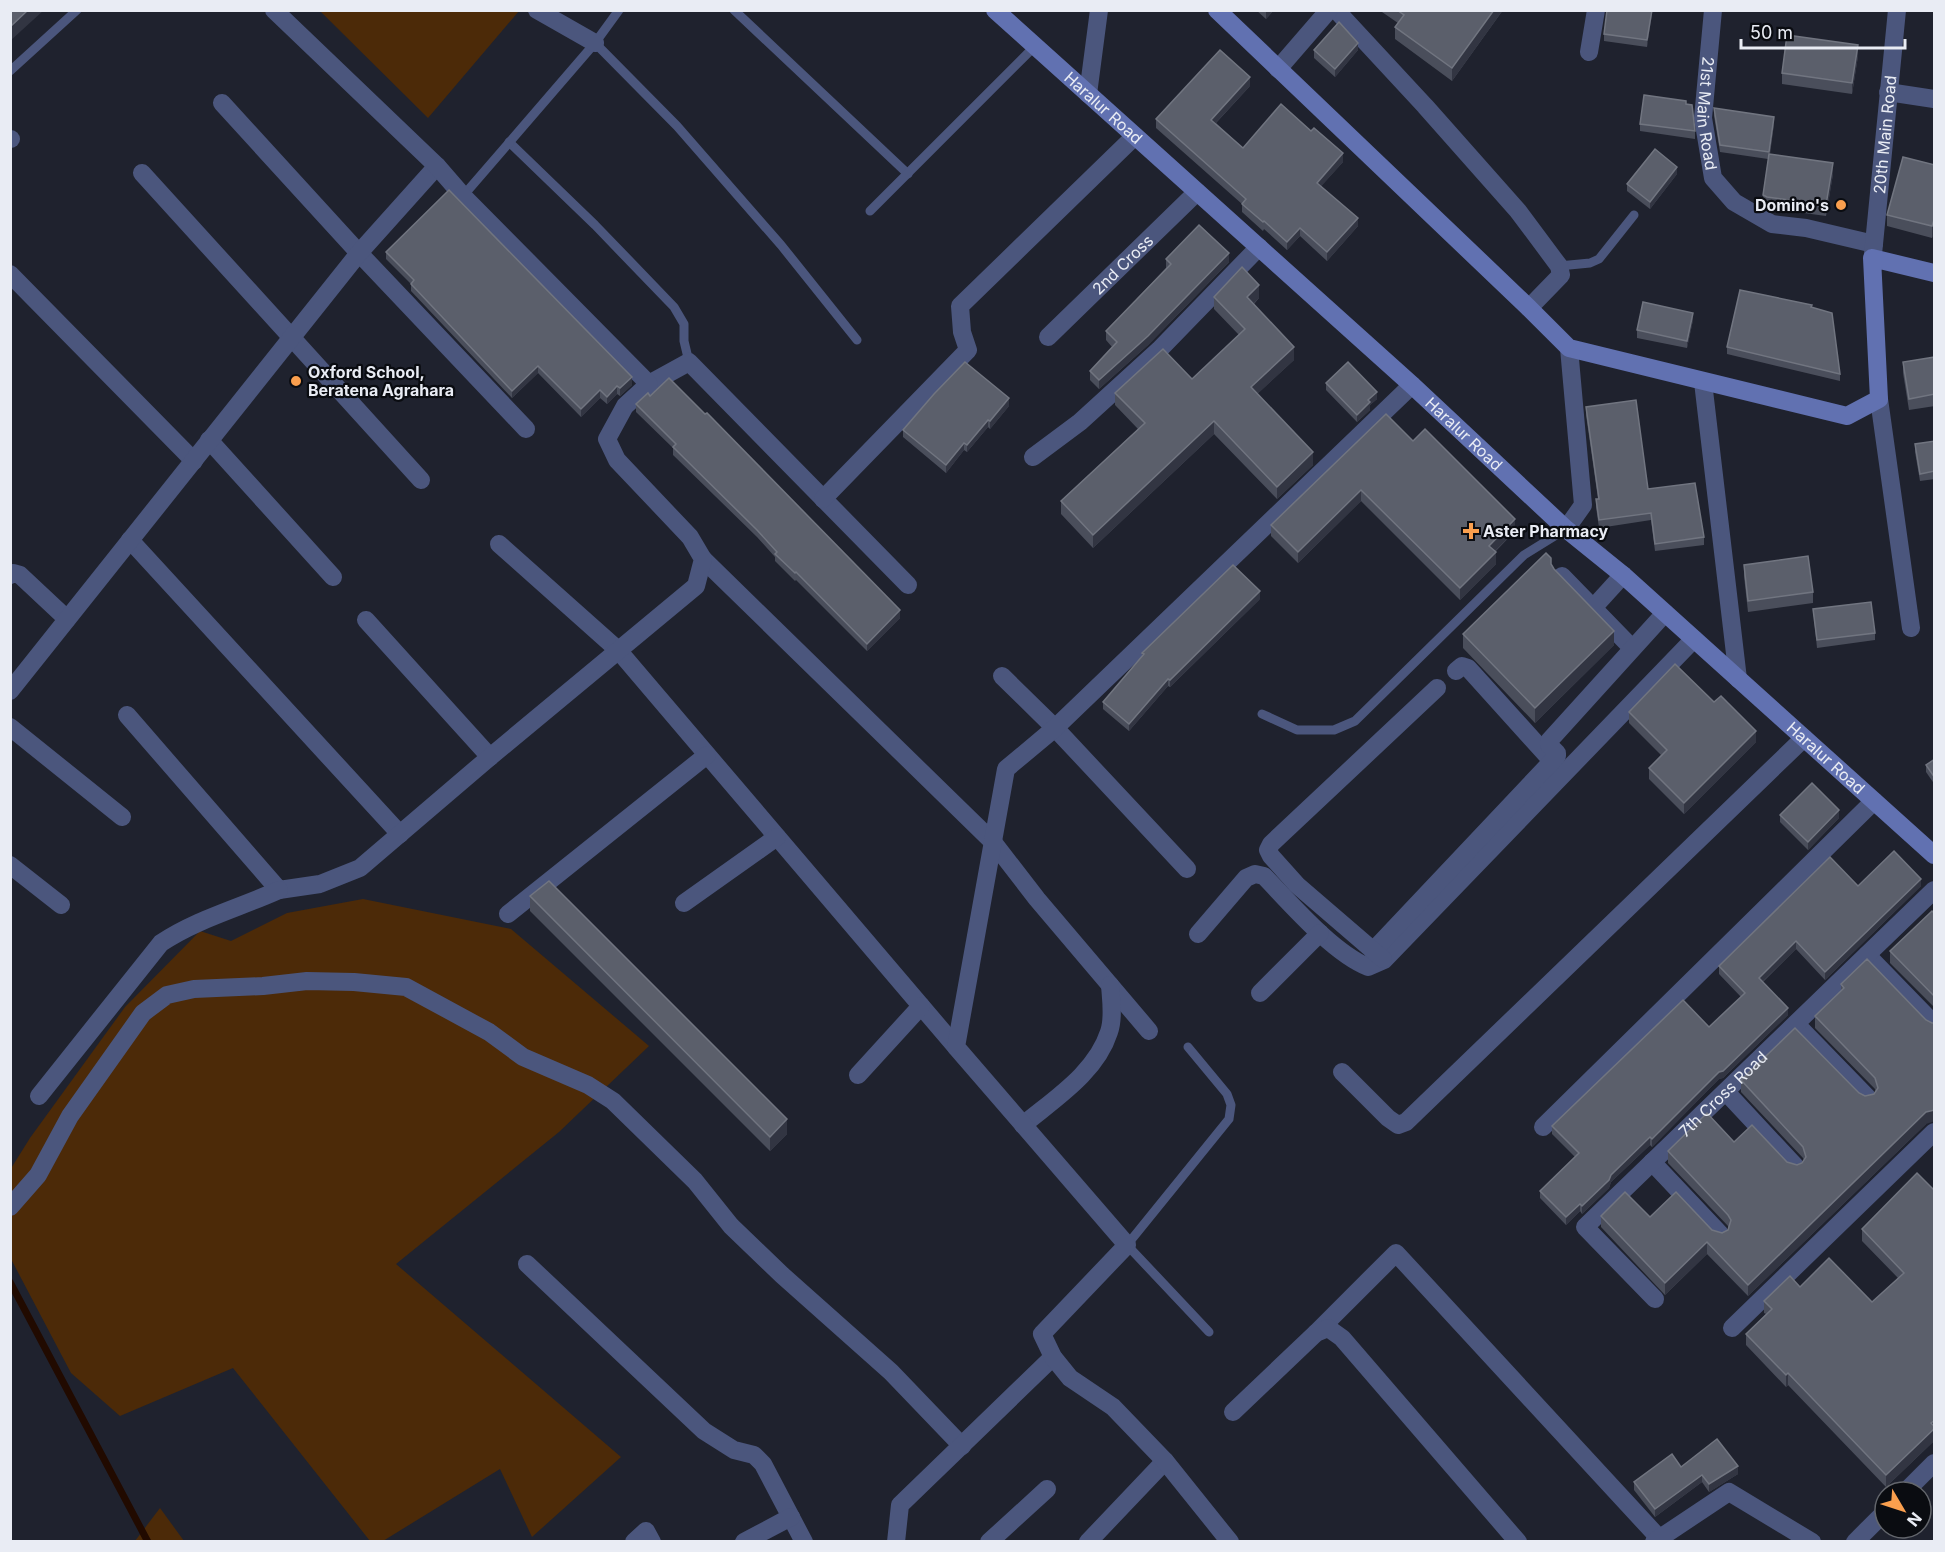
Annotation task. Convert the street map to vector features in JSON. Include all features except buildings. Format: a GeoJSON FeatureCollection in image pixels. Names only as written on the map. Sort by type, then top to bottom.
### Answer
{"type":"FeatureCollection","features":[{"type":"Feature","properties":{"kind":"street"},"geometry":{"type":"LineString","coordinates":[[274,10],[437,166],[463,196],[649,384]]}},
{"type":"Feature","properties":{"kind":"street"},"geometry":{"type":"LineString","coordinates":[[537,10],[595,43]]}},
{"type":"Feature","properties":{"kind":"street","name":"Haralur Road"},"geometry":{"type":"LineString","coordinates":[[995,10],[1412,385],[1566,529],[1623,575],[1933,852]]}},
{"type":"Feature","properties":{"kind":"street"},"geometry":{"type":"LineString","coordinates":[[1088,94],[1099,10]]}},
{"type":"Feature","properties":{"kind":"street"},"geometry":{"type":"LineString","coordinates":[[1217,10],[1569,348],[1847,416],[1879,399]]}},
{"type":"Feature","properties":{"kind":"street"},"geometry":{"type":"LineString","coordinates":[[1278,69],[1329,10]]}},
{"type":"Feature","properties":{"kind":"street"},"geometry":{"type":"LineString","coordinates":[[1336,10],[1518,211],[1559,266],[1561,275],[1529,308]]}},
{"type":"Feature","properties":{"kind":"street"},"geometry":{"type":"LineString","coordinates":[[1589,52],[1596,10]]}},
{"type":"Feature","properties":{"kind":"street","name":"21st Main Road"},"geometry":{"type":"LineString","coordinates":[[1713,10],[1703,118],[1713,178],[1734,202],[1772,224],[1806,228],[1873,251]]}},
{"type":"Feature","properties":{"kind":"street","name":"20th Main Road"},"geometry":{"type":"LineString","coordinates":[[1873,251],[1897,10]]}},
{"type":"Feature","properties":{"kind":"street"},"geometry":{"type":"LineString","coordinates":[[1888,92],[1935,99]]}},
{"type":"Feature","properties":{"kind":"street"},"geometry":{"type":"LineString","coordinates":[[222,103],[359,253],[526,429]]}},
{"type":"Feature","properties":{"kind":"street"},"geometry":{"type":"LineString","coordinates":[[822,499],[968,350],[962,332],[960,306],[1135,136]]}},
{"type":"Feature","properties":{"kind":"street"},"geometry":{"type":"LineString","coordinates":[[10,691],[359,253],[437,166]]}},
{"type":"Feature","properties":{"kind":"street"},"geometry":{"type":"LineString","coordinates":[[142,173],[421,480]]}},
{"type":"Feature","properties":{"kind":"street","name":"2nd Cross"},"geometry":{"type":"LineString","coordinates":[[1048,337],[1197,192]]}},
{"type":"Feature","properties":{"kind":"street"},"geometry":{"type":"LineString","coordinates":[[1033,458],[1080,422],[1159,350],[1259,248]]}},
{"type":"Feature","properties":{"kind":"street"},"geometry":{"type":"LineString","coordinates":[[1911,628],[1879,399],[1873,251],[1935,273]]}},
{"type":"Feature","properties":{"kind":"street"},"geometry":{"type":"LineString","coordinates":[[10,274],[194,461]]}},
{"type":"Feature","properties":{"kind":"street"},"geometry":{"type":"LineString","coordinates":[[1566,529],[1583,505],[1569,348]]}},
{"type":"Feature","properties":{"kind":"street"},"geometry":{"type":"LineString","coordinates":[[908,585],[689,362],[649,384],[624,406],[607,438],[617,460],[690,537],[703,559],[993,843],[1037,899],[1149,1030]]}},
{"type":"Feature","properties":{"kind":"street"},"geometry":{"type":"LineString","coordinates":[[1703,382],[1738,679]]}},
{"type":"Feature","properties":{"kind":"street"},"geometry":{"type":"LineString","coordinates":[[956,1047],[1006,769],[1055,728],[1412,385]]}},
{"type":"Feature","properties":{"kind":"street"},"geometry":{"type":"LineString","coordinates":[[209,440],[333,577]]}},
{"type":"Feature","properties":{"kind":"street"},"geometry":{"type":"LineString","coordinates":[[130,540],[400,834]]}},
{"type":"Feature","properties":{"kind":"street"},"geometry":{"type":"LineString","coordinates":[[499,544],[618,650],[1127,1245],[1042,1334],[1053,1357],[1070,1378],[1113,1407],[1165,1461],[1230,1542]]}},
{"type":"Feature","properties":{"kind":"street"},"geometry":{"type":"LineString","coordinates":[[39,1096],[161,943],[178,931],[279,890],[320,884],[360,868],[696,586],[703,559]]}},
{"type":"Feature","properties":{"kind":"street"},"geometry":{"type":"LineString","coordinates":[[10,575],[13,573],[20,575],[67,619]]}},
{"type":"Feature","properties":{"kind":"street"},"geometry":{"type":"LineString","coordinates":[[1593,608],[1623,575]]}},
{"type":"Feature","properties":{"kind":"street"},"geometry":{"type":"LineString","coordinates":[[1562,576],[1632,648]]}},
{"type":"Feature","properties":{"kind":"street"},"geometry":{"type":"LineString","coordinates":[[1379,956],[1557,756],[1549,745],[1549,741],[1665,613]]}},
{"type":"Feature","properties":{"kind":"street"},"geometry":{"type":"LineString","coordinates":[[366,620],[490,757]]}},
{"type":"Feature","properties":{"kind":"street"},"geometry":{"type":"LineString","coordinates":[[1198,934],[1246,878],[1255,874],[1264,876],[1320,933],[1359,963],[1368,967],[1694,639]]}},
{"type":"Feature","properties":{"kind":"street"},"geometry":{"type":"LineString","coordinates":[[1456,670],[1462,666],[1468,668],[1552,761]]}},
{"type":"Feature","properties":{"kind":"street"},"geometry":{"type":"LineString","coordinates":[[1002,676],[1055,728],[1187,869]]}},
{"type":"Feature","properties":{"kind":"street"},"geometry":{"type":"LineString","coordinates":[[1379,956],[1297,885],[1270,856],[1268,849],[1437,688]]}},
{"type":"Feature","properties":{"kind":"street"},"geometry":{"type":"LineString","coordinates":[[127,715],[279,890]]}},
{"type":"Feature","properties":{"kind":"street"},"geometry":{"type":"LineString","coordinates":[[10,727],[122,817]]}},
{"type":"Feature","properties":{"kind":"street"},"geometry":{"type":"LineString","coordinates":[[1342,1072],[1388,1118],[1398,1125],[1406,1122],[1804,738]]}},
{"type":"Feature","properties":{"kind":"street"},"geometry":{"type":"LineString","coordinates":[[507,914],[707,755]]}},
{"type":"Feature","properties":{"kind":"street"},"geometry":{"type":"LineString","coordinates":[[1543,1127],[1874,801]]}},
{"type":"Feature","properties":{"kind":"street"},"geometry":{"type":"LineString","coordinates":[[684,903],[777,837]]}},
{"type":"Feature","properties":{"kind":"street"},"geometry":{"type":"LineString","coordinates":[[10,865],[61,904]]}},
{"type":"Feature","properties":{"kind":"street","name":"7th Cross Road"},"geometry":{"type":"LineString","coordinates":[[1655,1299],[1586,1227],[1935,890]]}},
{"type":"Feature","properties":{"kind":"street"},"geometry":{"type":"LineString","coordinates":[[1260,993],[1320,933]]}},
{"type":"Feature","properties":{"kind":"street"},"geometry":{"type":"LineString","coordinates":[[1867,955],[1935,1024]]}},
{"type":"Feature","properties":{"kind":"street"},"geometry":{"type":"LineString","coordinates":[[10,1207],[38,1175],[70,1116],[143,1013],[167,995],[195,989],[263,986],[307,981],[354,982],[406,987],[489,1032],[523,1057],[588,1084],[613,1101],[694,1180],[731,1226],[782,1275],[891,1372],[962,1446]]}},
{"type":"Feature","properties":{"kind":"street"},"geometry":{"type":"LineString","coordinates":[[1023,1125],[1081,1076],[1099,1052],[1109,1032],[1112,1011],[1110,985]]}},
{"type":"Feature","properties":{"kind":"street"},"geometry":{"type":"LineString","coordinates":[[858,1075],[921,1006]]}},
{"type":"Feature","properties":{"kind":"street"},"geometry":{"type":"LineString","coordinates":[[1796,1024],[1868,1097]]}},
{"type":"Feature","properties":{"kind":"street"},"geometry":{"type":"LineString","coordinates":[[1726,1092],[1795,1166]]}},
{"type":"Feature","properties":{"kind":"street"},"geometry":{"type":"LineString","coordinates":[[1732,1328],[1935,1132]]}},
{"type":"Feature","properties":{"kind":"street"},"geometry":{"type":"LineString","coordinates":[[1652,1162],[1720,1234]]}},
{"type":"Feature","properties":{"kind":"street"},"geometry":{"type":"LineString","coordinates":[[1233,1412],[1316,1334],[1396,1253],[1656,1540],[1729,1492],[1812,1542]]}},
{"type":"Feature","properties":{"kind":"street"},"geometry":{"type":"LineString","coordinates":[[527,1264],[704,1431],[734,1450],[753,1455],[763,1464],[804,1542]]}},
{"type":"Feature","properties":{"kind":"street"},"geometry":{"type":"LineString","coordinates":[[1316,1334],[1328,1328],[1342,1338],[1518,1542]]}},
{"type":"Feature","properties":{"kind":"street"},"geometry":{"type":"LineString","coordinates":[[896,1542],[900,1505],[1053,1357]]}},
{"type":"Feature","properties":{"kind":"street"},"geometry":{"type":"LineString","coordinates":[[1088,1542],[1165,1461]]}},
{"type":"Feature","properties":{"kind":"street"},"geometry":{"type":"LineString","coordinates":[[1917,1480],[1935,1463]]}},
{"type":"Feature","properties":{"kind":"street"},"geometry":{"type":"LineString","coordinates":[[996,1539],[1047,1489]]}},
{"type":"Feature","properties":{"kind":"street"},"geometry":{"type":"LineString","coordinates":[[744,1542],[791,1517]]}},
{"type":"Feature","properties":{"kind":"street"},"geometry":{"type":"LineString","coordinates":[[1855,1542],[1873,1524]]}},
{"type":"Feature","properties":{"kind":"street"},"geometry":{"type":"LineString","coordinates":[[634,1542],[646,1531],[652,1542]]}},
{"type":"Feature","properties":{"kind":"lane"},"geometry":{"type":"LineString","coordinates":[[10,71],[77,10]]}},
{"type":"Feature","properties":{"kind":"lane"},"geometry":{"type":"LineString","coordinates":[[463,196],[595,43],[619,10]]}},
{"type":"Feature","properties":{"kind":"lane"},"geometry":{"type":"LineString","coordinates":[[734,10],[908,174]]}},
{"type":"Feature","properties":{"kind":"lane"},"geometry":{"type":"LineString","coordinates":[[595,43],[676,126],[781,245],[857,340]]}},
{"type":"Feature","properties":{"kind":"lane"},"geometry":{"type":"LineString","coordinates":[[870,211],[1035,46]]}},
{"type":"Feature","properties":{"kind":"lane"},"geometry":{"type":"LineString","coordinates":[[509,142],[595,225],[674,307],[684,324],[684,341],[689,362]]}},
{"type":"Feature","properties":{"kind":"lane"},"geometry":{"type":"LineString","coordinates":[[1559,266],[1590,263],[1599,259],[1634,215]]}},
{"type":"Feature","properties":{"kind":"lane"},"geometry":{"type":"LineString","coordinates":[[1262,714],[1297,730],[1334,730],[1355,721],[1524,555],[1566,529]]}},
{"type":"Feature","properties":{"kind":"lane"},"geometry":{"type":"LineString","coordinates":[[1188,1047],[1227,1094],[1231,1105],[1229,1119],[1127,1245],[1209,1332]]}},
{"type":"Feature","properties":{"kind":"shaded area"},"geometry":{"type":"Polygon","coordinates":[[[320,11],[519,11],[428,118],[320,11]]]}},
{"type":"Feature","properties":{"kind":"shaded area"},"geometry":{"type":"Polygon","coordinates":[[[363,899],[511,929],[649,1046],[559,1132],[396,1264],[621,1457],[532,1537],[500,1469],[383,1541],[370,1541],[233,1368],[120,1416],[71,1373],[11,1259],[10,1170],[30,1138],[125,1007],[200,931],[231,941],[287,913],[363,899]]]}},
{"type":"Feature","properties":{"kind":"shaded area"},"geometry":{"type":"Polygon","coordinates":[[[160,1508],[184,1541],[135,1541],[160,1508]]]}},
{"type":"Feature","properties":{"kind":"waterway"},"geometry":{"type":"LineString","coordinates":[[10,1282],[148,1542]]}},
{"type":"Feature","properties":{"kind":"place","name":"Domino's"},"geometry":{"type":"Point","coordinates":[1841,205]}},
{"type":"Feature","properties":{"kind":"place","name":"Oxford School, Beratena Agrahara"},"geometry":{"type":"Point","coordinates":[296,381]}},
{"type":"Feature","properties":{"kind":"place","name":"Aster Pharmacy"},"geometry":{"type":"Point","coordinates":[1471,531]}}]}
